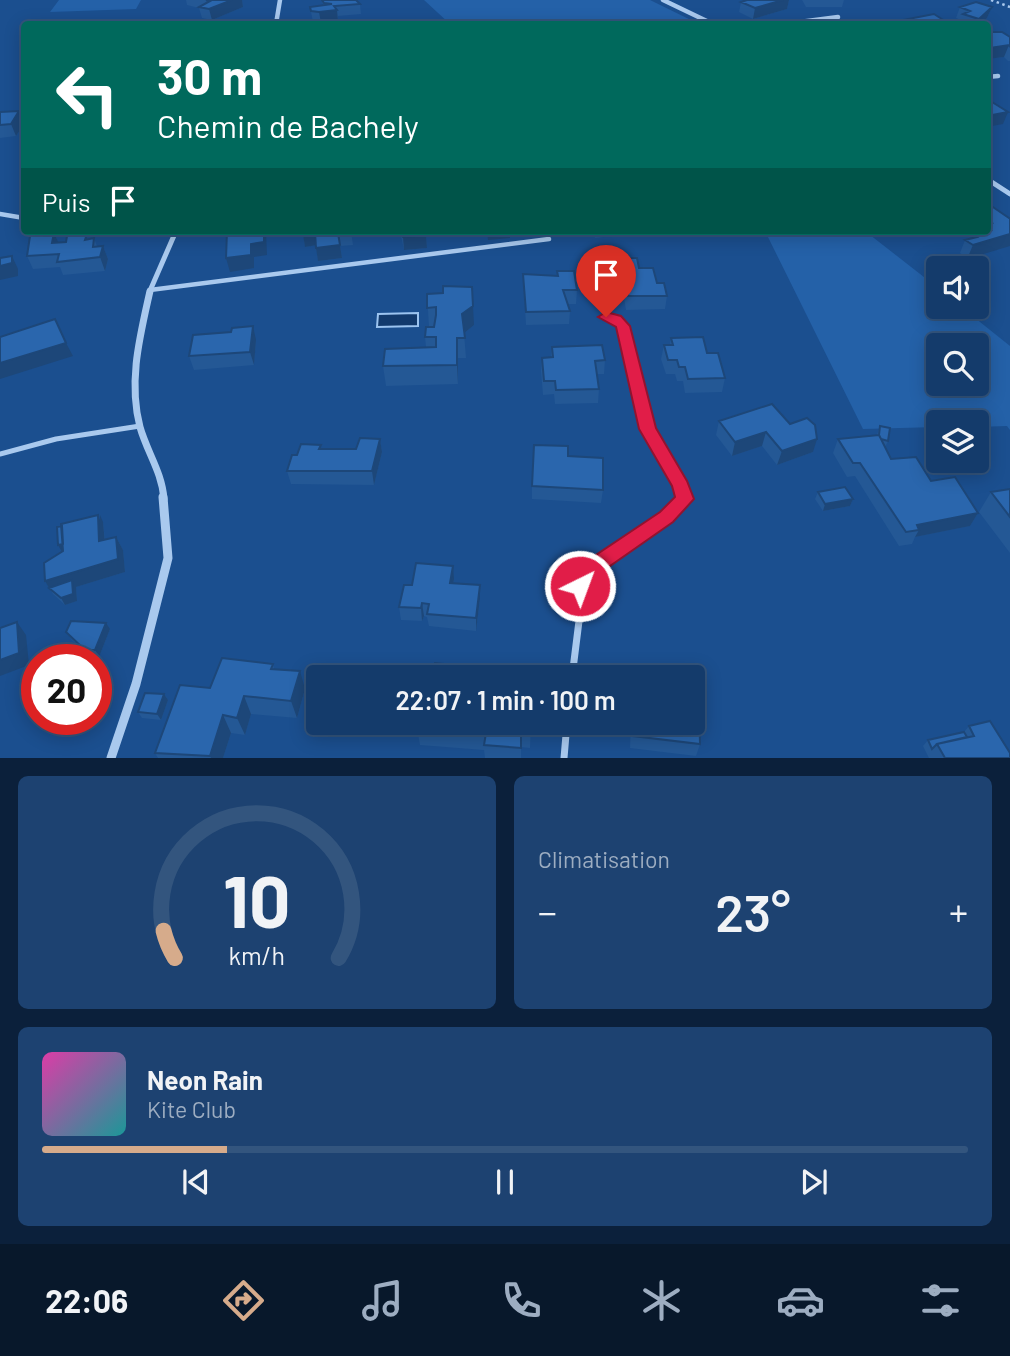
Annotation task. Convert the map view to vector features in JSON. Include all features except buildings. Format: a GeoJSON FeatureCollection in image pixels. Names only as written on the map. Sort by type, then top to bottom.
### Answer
{"type":"FeatureCollection","features":[{"type":"Feature","properties":{"kind":"street"},"geometry":{"type":"LineString","coordinates":[[276,21],[280,0]]}},
{"type":"Feature","properties":{"kind":"street"},"geometry":{"type":"LineString","coordinates":[[663,0],[707,21]]}},
{"type":"Feature","properties":{"kind":"street"},"geometry":{"type":"LineString","coordinates":[[808,21],[838,17]]}},
{"type":"Feature","properties":{"kind":"street"},"geometry":{"type":"LineString","coordinates":[[991,77],[998,76]]}},
{"type":"Feature","properties":{"kind":"street"},"geometry":{"type":"LineString","coordinates":[[991,182],[1010,194]]}},
{"type":"Feature","properties":{"kind":"street"},"geometry":{"type":"LineString","coordinates":[[111,758],[136,684],[168,558],[162,478],[140,426],[134,364],[150,290],[174,235]]}},
{"type":"Feature","properties":{"kind":"lane"},"geometry":{"type":"LineString","coordinates":[[0,214],[21,218]]}},
{"type":"Feature","properties":{"kind":"lane"},"geometry":{"type":"LineString","coordinates":[[150,290],[549,239]]}},
{"type":"Feature","properties":{"kind":"lane"},"geometry":{"type":"LineString","coordinates":[[573,665],[580,586],[585,573],[666,517],[685,499],[681,485],[648,429],[623,326],[616,319],[606,317]]}},
{"type":"Feature","properties":{"kind":"lane"},"geometry":{"type":"LineString","coordinates":[[0,454],[56,439],[140,426]]}},
{"type":"Feature","properties":{"kind":"lane"},"geometry":{"type":"LineString","coordinates":[[564,758],[566,735]]}},
{"type":"Feature","properties":{"kind":"path"},"geometry":{"type":"LineString","coordinates":[[991,0],[1010,8]]}},
{"type":"Feature","properties":{"kind":"shaded area"},"geometry":{"type":"Polygon","coordinates":[[[59,0],[141,0],[136,9],[50,12],[59,0]]]}},
{"type":"Feature","properties":{"kind":"shaded area"},"geometry":{"type":"Polygon","coordinates":[[[424,0],[650,0],[693,21],[447,21],[424,0]]]}},
{"type":"Feature","properties":{"kind":"shaded area"},"geometry":{"type":"Polygon","coordinates":[[[767,235],[870,235],[926,279],[926,319],[976,319],[1010,346],[1010,430],[1007,426],[989,427],[989,410],[926,410],[926,427],[863,429],[767,235]]]}},
{"type":"Feature","properties":{"kind":"shaded area"},"geometry":{"type":"Polygon","coordinates":[[[418,313],[418,326],[377,327],[378,314],[418,313]]]}},
{"type":"Feature","properties":{"kind":"route"},"geometry":{"type":"LineString","coordinates":[[580,586],[585,573],[666,517],[685,499],[681,485],[649,433],[621,321],[606,317]]}}]}
